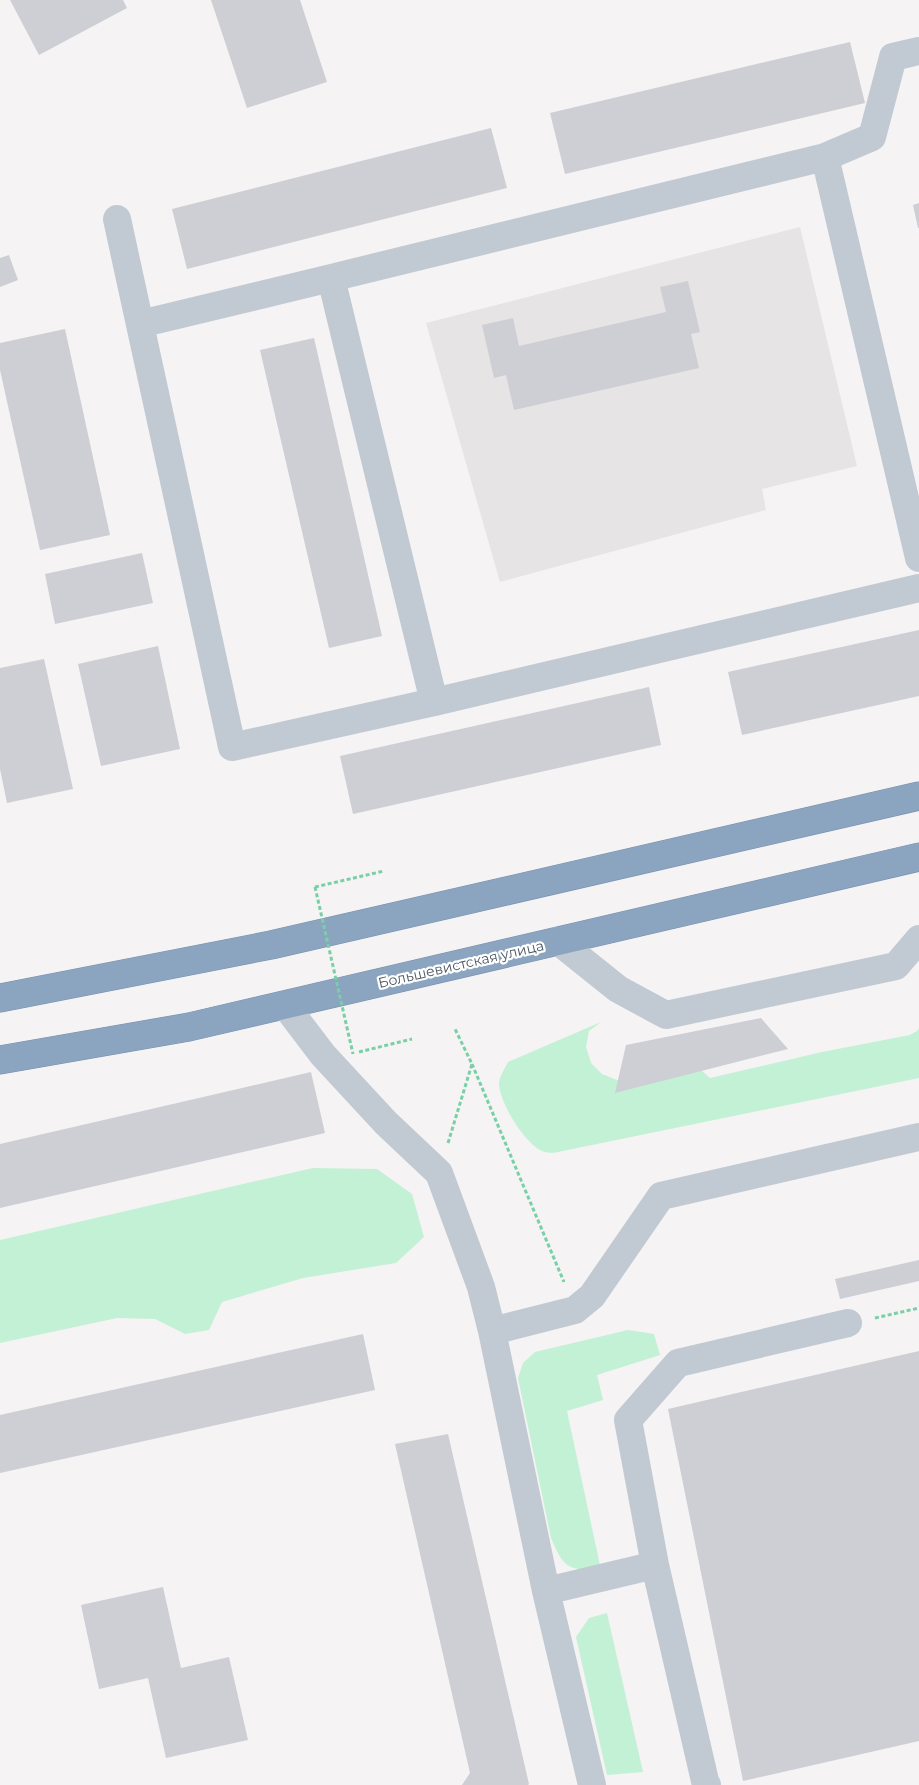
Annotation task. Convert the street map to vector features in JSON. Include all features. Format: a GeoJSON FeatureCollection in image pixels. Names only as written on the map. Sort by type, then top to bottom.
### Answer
{"type":"FeatureCollection","features":[{"type":"Feature","properties":{"kind":"highway"},"geometry":{"type":"LineString","coordinates":[[0,998],[271,945],[919,796]]}},
{"type":"Feature","properties":{"kind":"highway","name":"Большевистская улица"},"geometry":{"type":"LineString","coordinates":[[0,1060],[189,1027],[919,857]]}},
{"type":"Feature","properties":{"kind":"lane"},"geometry":{"type":"LineString","coordinates":[[140,324],[825,157],[872,137],[893,57],[919,51]]}},
{"type":"Feature","properties":{"kind":"lane"},"geometry":{"type":"LineString","coordinates":[[825,157],[919,558]]}},
{"type":"Feature","properties":{"kind":"lane"},"geometry":{"type":"LineString","coordinates":[[117,219],[232,747],[434,702],[919,588]]}},
{"type":"Feature","properties":{"kind":"lane"},"geometry":{"type":"LineString","coordinates":[[330,278],[434,702]]}},
{"type":"Feature","properties":{"kind":"lane"},"geometry":{"type":"LineString","coordinates":[[558,941],[618,989],[666,1015],[896,966],[919,939]]}},
{"type":"Feature","properties":{"kind":"lane"},"geometry":{"type":"LineString","coordinates":[[286,1004],[323,1055],[386,1123],[439,1173],[480,1287],[492,1331],[546,1591],[592,1785]]}},
{"type":"Feature","properties":{"kind":"lane"},"geometry":{"type":"LineString","coordinates":[[492,1331],[575,1310],[592,1296],[661,1196],[919,1137]]}},
{"type":"Feature","properties":{"kind":"lane"},"geometry":{"type":"LineString","coordinates":[[707,1785],[654,1565],[628,1420],[678,1364],[848,1323]]}},
{"type":"Feature","properties":{"kind":"lane"},"geometry":{"type":"LineString","coordinates":[[546,1591],[654,1565]]}},
{"type":"Feature","properties":{"kind":"path"},"geometry":{"type":"LineString","coordinates":[[384,871],[315,888],[353,1054],[412,1039]]}},
{"type":"Feature","properties":{"kind":"path"},"geometry":{"type":"LineString","coordinates":[[455,1029],[472,1064],[575,1310]]}},
{"type":"Feature","properties":{"kind":"path"},"geometry":{"type":"LineString","coordinates":[[439,1173],[472,1064]]}},
{"type":"Feature","properties":{"kind":"path"},"geometry":{"type":"LineString","coordinates":[[848,1323],[919,1308]]}},
{"type":"Feature","properties":{"kind":"shaded area"},"geometry":{"type":"Polygon","coordinates":[[[800,227],[857,466],[762,489],[766,510],[500,582],[426,323],[800,227]]]}},
{"type":"Feature","properties":{"kind":"green space"},"geometry":{"type":"Polygon","coordinates":[[[601,1022],[589,1031],[586,1047],[591,1063],[602,1074],[634,1087],[700,1069],[710,1078],[822,1052],[910,1035],[919,1028],[919,1078],[553,1153],[542,1151],[528,1140],[508,1111],[500,1092],[499,1084],[502,1073],[508,1062],[601,1022]]]}},
{"type":"Feature","properties":{"kind":"green space"},"geometry":{"type":"Polygon","coordinates":[[[313,1168],[377,1169],[412,1194],[424,1237],[396,1263],[303,1278],[222,1302],[209,1330],[185,1334],[155,1319],[117,1318],[0,1343],[0,1240],[313,1168]]]}},
{"type":"Feature","properties":{"kind":"green space"},"geometry":{"type":"Polygon","coordinates":[[[628,1330],[654,1334],[660,1355],[597,1375],[603,1400],[567,1411],[601,1570],[574,1568],[564,1562],[551,1538],[518,1378],[523,1363],[535,1352],[628,1330]]]}},
{"type":"Feature","properties":{"kind":"green space"},"geometry":{"type":"Polygon","coordinates":[[[607,1613],[643,1772],[607,1775],[576,1637],[589,1618],[607,1613]]]}},
{"type":"Feature","properties":{"kind":"building"},"geometry":{"type":"Polygon","coordinates":[[[10,0],[123,0],[127,8],[39,55],[10,0]]]}},
{"type":"Feature","properties":{"kind":"building"},"geometry":{"type":"Polygon","coordinates":[[[211,0],[300,0],[327,82],[247,108],[211,0]]]}},
{"type":"Feature","properties":{"kind":"building"},"geometry":{"type":"Polygon","coordinates":[[[850,42],[865,103],[565,174],[550,113],[850,42]]]}},
{"type":"Feature","properties":{"kind":"building"},"geometry":{"type":"Polygon","coordinates":[[[491,128],[507,188],[187,269],[172,209],[491,128]]]}},
{"type":"Feature","properties":{"kind":"building"},"geometry":{"type":"Polygon","coordinates":[[[919,203],[919,228],[918,228],[913,205],[919,203]]]}},
{"type":"Feature","properties":{"kind":"building"},"geometry":{"type":"Polygon","coordinates":[[[9,255],[18,280],[0,287],[0,258],[9,255]]]}},
{"type":"Feature","properties":{"kind":"building"},"geometry":{"type":"Polygon","coordinates":[[[688,281],[700,332],[691,334],[699,368],[514,410],[506,375],[494,378],[482,325],[513,318],[519,346],[666,312],[660,287],[688,281]]]}},
{"type":"Feature","properties":{"kind":"building"},"geometry":{"type":"Polygon","coordinates":[[[65,329],[110,535],[40,550],[0,370],[0,343],[65,329]]]}},
{"type":"Feature","properties":{"kind":"building"},"geometry":{"type":"Polygon","coordinates":[[[314,338],[382,636],[329,648],[260,350],[314,338]]]}},
{"type":"Feature","properties":{"kind":"building"},"geometry":{"type":"Polygon","coordinates":[[[142,553],[153,603],[55,624],[45,574],[142,553]]]}},
{"type":"Feature","properties":{"kind":"building"},"geometry":{"type":"Polygon","coordinates":[[[919,630],[919,696],[742,735],[728,672],[919,630]]]}},
{"type":"Feature","properties":{"kind":"building"},"geometry":{"type":"Polygon","coordinates":[[[158,646],[180,749],[101,766],[78,664],[158,646]]]}},
{"type":"Feature","properties":{"kind":"building"},"geometry":{"type":"Polygon","coordinates":[[[44,659],[73,789],[7,803],[0,769],[0,668],[44,659]]]}},
{"type":"Feature","properties":{"kind":"building"},"geometry":{"type":"Polygon","coordinates":[[[649,687],[661,745],[353,814],[340,756],[649,687]]]}},
{"type":"Feature","properties":{"kind":"building"},"geometry":{"type":"Polygon","coordinates":[[[761,1018],[788,1049],[615,1093],[626,1045],[761,1018]]]}},
{"type":"Feature","properties":{"kind":"building"},"geometry":{"type":"Polygon","coordinates":[[[311,1072],[325,1133],[0,1208],[0,1144],[311,1072]]]}},
{"type":"Feature","properties":{"kind":"building"},"geometry":{"type":"Polygon","coordinates":[[[919,1260],[919,1281],[840,1299],[835,1279],[919,1260]]]}},
{"type":"Feature","properties":{"kind":"building"},"geometry":{"type":"Polygon","coordinates":[[[363,1334],[375,1390],[0,1473],[0,1415],[363,1334]]]}},
{"type":"Feature","properties":{"kind":"building"},"geometry":{"type":"Polygon","coordinates":[[[919,1351],[919,1741],[743,1781],[668,1409],[919,1351]]]}},
{"type":"Feature","properties":{"kind":"building"},"geometry":{"type":"Polygon","coordinates":[[[448,1434],[528,1785],[462,1785],[470,1773],[395,1444],[448,1434]]]}},
{"type":"Feature","properties":{"kind":"building"},"geometry":{"type":"Polygon","coordinates":[[[163,1587],[181,1668],[229,1657],[248,1740],[166,1758],[148,1678],[99,1689],[81,1605],[163,1587]]]}}]}
